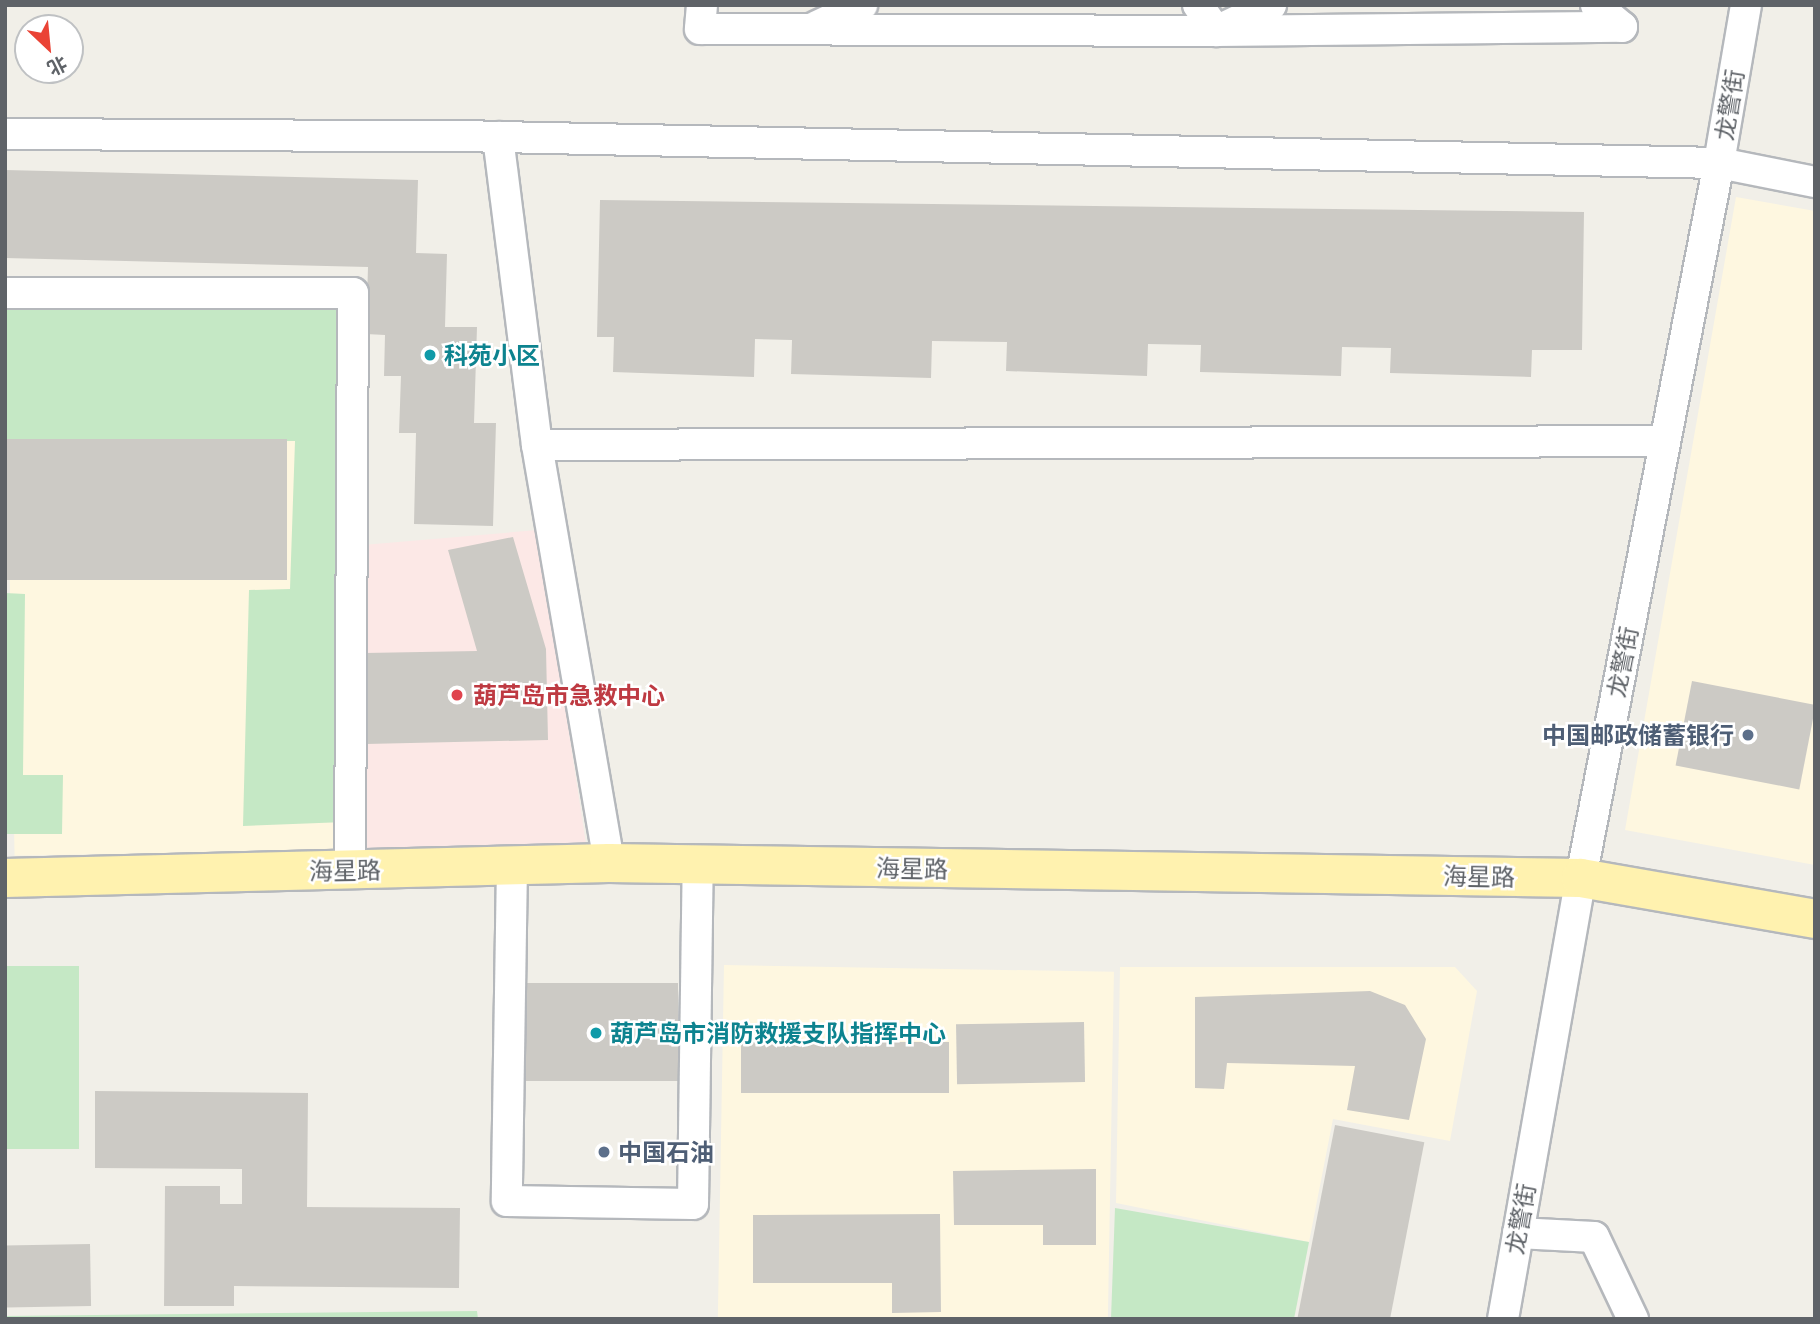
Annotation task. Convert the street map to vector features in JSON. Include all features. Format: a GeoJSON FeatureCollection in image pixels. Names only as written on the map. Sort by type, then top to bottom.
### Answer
{"type":"FeatureCollection","features":[{"type":"Feature","properties":{"kind":"main road","name":"海星路"},"geometry":{"type":"LineString","coordinates":[[5,878],[609,863],[1581,878],[1815,919]]}},
{"type":"Feature","properties":{"kind":"street"},"geometry":{"type":"LineString","coordinates":[[702,5],[700,29],[1216,31],[1622,27],[1595,5]]}},
{"type":"Feature","properties":{"kind":"street"},"geometry":{"type":"LineString","coordinates":[[811,29],[862,5]]}},
{"type":"Feature","properties":{"kind":"street"},"geometry":{"type":"LineString","coordinates":[[1198,5],[1216,31]]}},
{"type":"Feature","properties":{"kind":"street"},"geometry":{"type":"LineString","coordinates":[[1216,31],[1271,5]]}},
{"type":"Feature","properties":{"kind":"street","name":"龙警街"},"geometry":{"type":"LineString","coordinates":[[1503,1319],[1581,878],[1719,163],[1746,5]]}},
{"type":"Feature","properties":{"kind":"street"},"geometry":{"type":"LineString","coordinates":[[5,134],[498,137],[1719,163],[1815,182]]}},
{"type":"Feature","properties":{"kind":"street"},"geometry":{"type":"LineString","coordinates":[[498,137],[537,445],[609,863]]}},
{"type":"Feature","properties":{"kind":"street"},"geometry":{"type":"LineString","coordinates":[[5,293],[353,293],[350,870]]}},
{"type":"Feature","properties":{"kind":"street"},"geometry":{"type":"LineString","coordinates":[[537,445],[1665,441]]}},
{"type":"Feature","properties":{"kind":"street"},"geometry":{"type":"LineString","coordinates":[[512,865],[507,1201],[693,1203],[698,864]]}},
{"type":"Feature","properties":{"kind":"street"},"geometry":{"type":"LineString","coordinates":[[1518,1233],[1594,1237],[1633,1319]]}},
{"type":"Feature","properties":{"kind":"shaded area"},"geometry":{"type":"Polygon","coordinates":[[[1736,197],[1815,211],[1815,865],[1625,830],[1736,197]]]}},
{"type":"Feature","properties":{"kind":"shaded area"},"geometry":{"type":"Polygon","coordinates":[[[343,307],[352,850],[15,856],[5,313],[343,307]]]}},
{"type":"Feature","properties":{"kind":"shaded area","name":"葫芦岛市急救中心"},"geometry":{"type":"Polygon","coordinates":[[[538,530],[586,844],[350,850],[351,546],[538,530]]]}},
{"type":"Feature","properties":{"kind":"shaded area"},"geometry":{"type":"Polygon","coordinates":[[[724,965],[1114,972],[1108,1319],[718,1319],[724,965]]]}},
{"type":"Feature","properties":{"kind":"shaded area"},"geometry":{"type":"Polygon","coordinates":[[[1120,967],[1455,967],[1477,991],[1450,1141],[1333,1119],[1309,1242],[1116,1203],[1120,967]]]}},
{"type":"Feature","properties":{"kind":"green space"},"geometry":{"type":"Polygon","coordinates":[[[343,307],[345,822],[243,826],[249,590],[290,589],[295,441],[5,441],[5,310],[343,307]]]}},
{"type":"Feature","properties":{"kind":"green space"},"geometry":{"type":"Polygon","coordinates":[[[5,593],[25,594],[23,775],[63,775],[62,834],[5,834],[5,593]]]}},
{"type":"Feature","properties":{"kind":"green space"},"geometry":{"type":"Polygon","coordinates":[[[5,966],[79,966],[79,1149],[5,1149],[5,966]]]}},
{"type":"Feature","properties":{"kind":"green space"},"geometry":{"type":"Polygon","coordinates":[[[1115,1208],[1309,1242],[1294,1319],[1111,1319],[1115,1208]]]}},
{"type":"Feature","properties":{"kind":"green space"},"geometry":{"type":"Polygon","coordinates":[[[477,1311],[478,1319],[5,1319],[5,1316],[477,1311]]]}},
{"type":"Feature","properties":{"kind":"building","name":"科苑小区"},"geometry":{"type":"Polygon","coordinates":[[[5,170],[418,180],[416,253],[447,254],[445,327],[477,327],[474,423],[496,423],[493,526],[414,524],[416,433],[399,433],[401,376],[384,376],[385,335],[366,334],[368,267],[5,258],[5,170]]]}},
{"type":"Feature","properties":{"kind":"building"},"geometry":{"type":"Polygon","coordinates":[[[600,200],[1584,212],[1582,350],[1532,350],[1531,377],[1390,373],[1391,348],[1342,347],[1341,376],[1200,372],[1201,345],[1148,344],[1147,376],[1006,371],[1007,342],[932,341],[931,378],[791,374],[792,340],[755,339],[754,377],[613,372],[614,337],[597,337],[600,200]]]}},
{"type":"Feature","properties":{"kind":"building"},"geometry":{"type":"Polygon","coordinates":[[[5,439],[287,439],[287,580],[5,580],[5,439]]]}},
{"type":"Feature","properties":{"kind":"building"},"geometry":{"type":"Polygon","coordinates":[[[513,537],[546,649],[548,740],[366,744],[365,653],[477,651],[448,550],[513,537]]]}},
{"type":"Feature","properties":{"kind":"building","name":"中国邮政储蓄银行"},"geometry":{"type":"Polygon","coordinates":[[[1692,681],[1815,705],[1799,789],[1676,765],[1692,681]]]}},
{"type":"Feature","properties":{"kind":"building","name":"葫芦岛市消防救援支队指挥中心"},"geometry":{"type":"Polygon","coordinates":[[[515,983],[678,983],[678,1081],[515,1081],[515,983]]]}},
{"type":"Feature","properties":{"kind":"building"},"geometry":{"type":"Polygon","coordinates":[[[1370,991],[1405,1005],[1426,1039],[1409,1120],[1347,1110],[1355,1066],[1227,1063],[1224,1089],[1195,1088],[1195,997],[1370,991]]]}},
{"type":"Feature","properties":{"kind":"building"},"geometry":{"type":"Polygon","coordinates":[[[1084,1022],[1085,1082],[957,1084],[956,1024],[1084,1022]]]}},
{"type":"Feature","properties":{"kind":"building"},"geometry":{"type":"Polygon","coordinates":[[[741,1042],[949,1042],[949,1093],[741,1093],[741,1042]]]}},
{"type":"Feature","properties":{"kind":"building"},"geometry":{"type":"Polygon","coordinates":[[[95,1091],[308,1093],[307,1207],[460,1208],[459,1288],[234,1286],[234,1306],[164,1306],[165,1186],[220,1186],[220,1204],[242,1204],[242,1169],[95,1168],[95,1091]]]}},
{"type":"Feature","properties":{"kind":"building"},"geometry":{"type":"Polygon","coordinates":[[[1335,1125],[1424,1142],[1390,1319],[1297,1319],[1335,1125]]]}},
{"type":"Feature","properties":{"kind":"building"},"geometry":{"type":"Polygon","coordinates":[[[1096,1169],[1096,1245],[1043,1245],[1043,1225],[954,1225],[953,1171],[1096,1169]]]}},
{"type":"Feature","properties":{"kind":"building"},"geometry":{"type":"Polygon","coordinates":[[[940,1214],[941,1312],[892,1313],[892,1283],[753,1283],[753,1215],[940,1214]]]}},
{"type":"Feature","properties":{"kind":"building"},"geometry":{"type":"Polygon","coordinates":[[[90,1244],[91,1306],[6,1307],[5,1245],[90,1244]]]}},
{"type":"Feature","properties":{"kind":"place","name":"科苑小区"},"geometry":{"type":"Point","coordinates":[430,355]}},
{"type":"Feature","properties":{"kind":"place","name":"葫芦岛市急救中心"},"geometry":{"type":"Point","coordinates":[457,695]}},
{"type":"Feature","properties":{"kind":"place","name":"中国邮政储蓄银行"},"geometry":{"type":"Point","coordinates":[1748,735]}},
{"type":"Feature","properties":{"kind":"place","name":"葫芦岛市消防救援支队指挥中心"},"geometry":{"type":"Point","coordinates":[596,1033]}},
{"type":"Feature","properties":{"kind":"place","name":"中国石油"},"geometry":{"type":"Point","coordinates":[604,1152]}}]}
